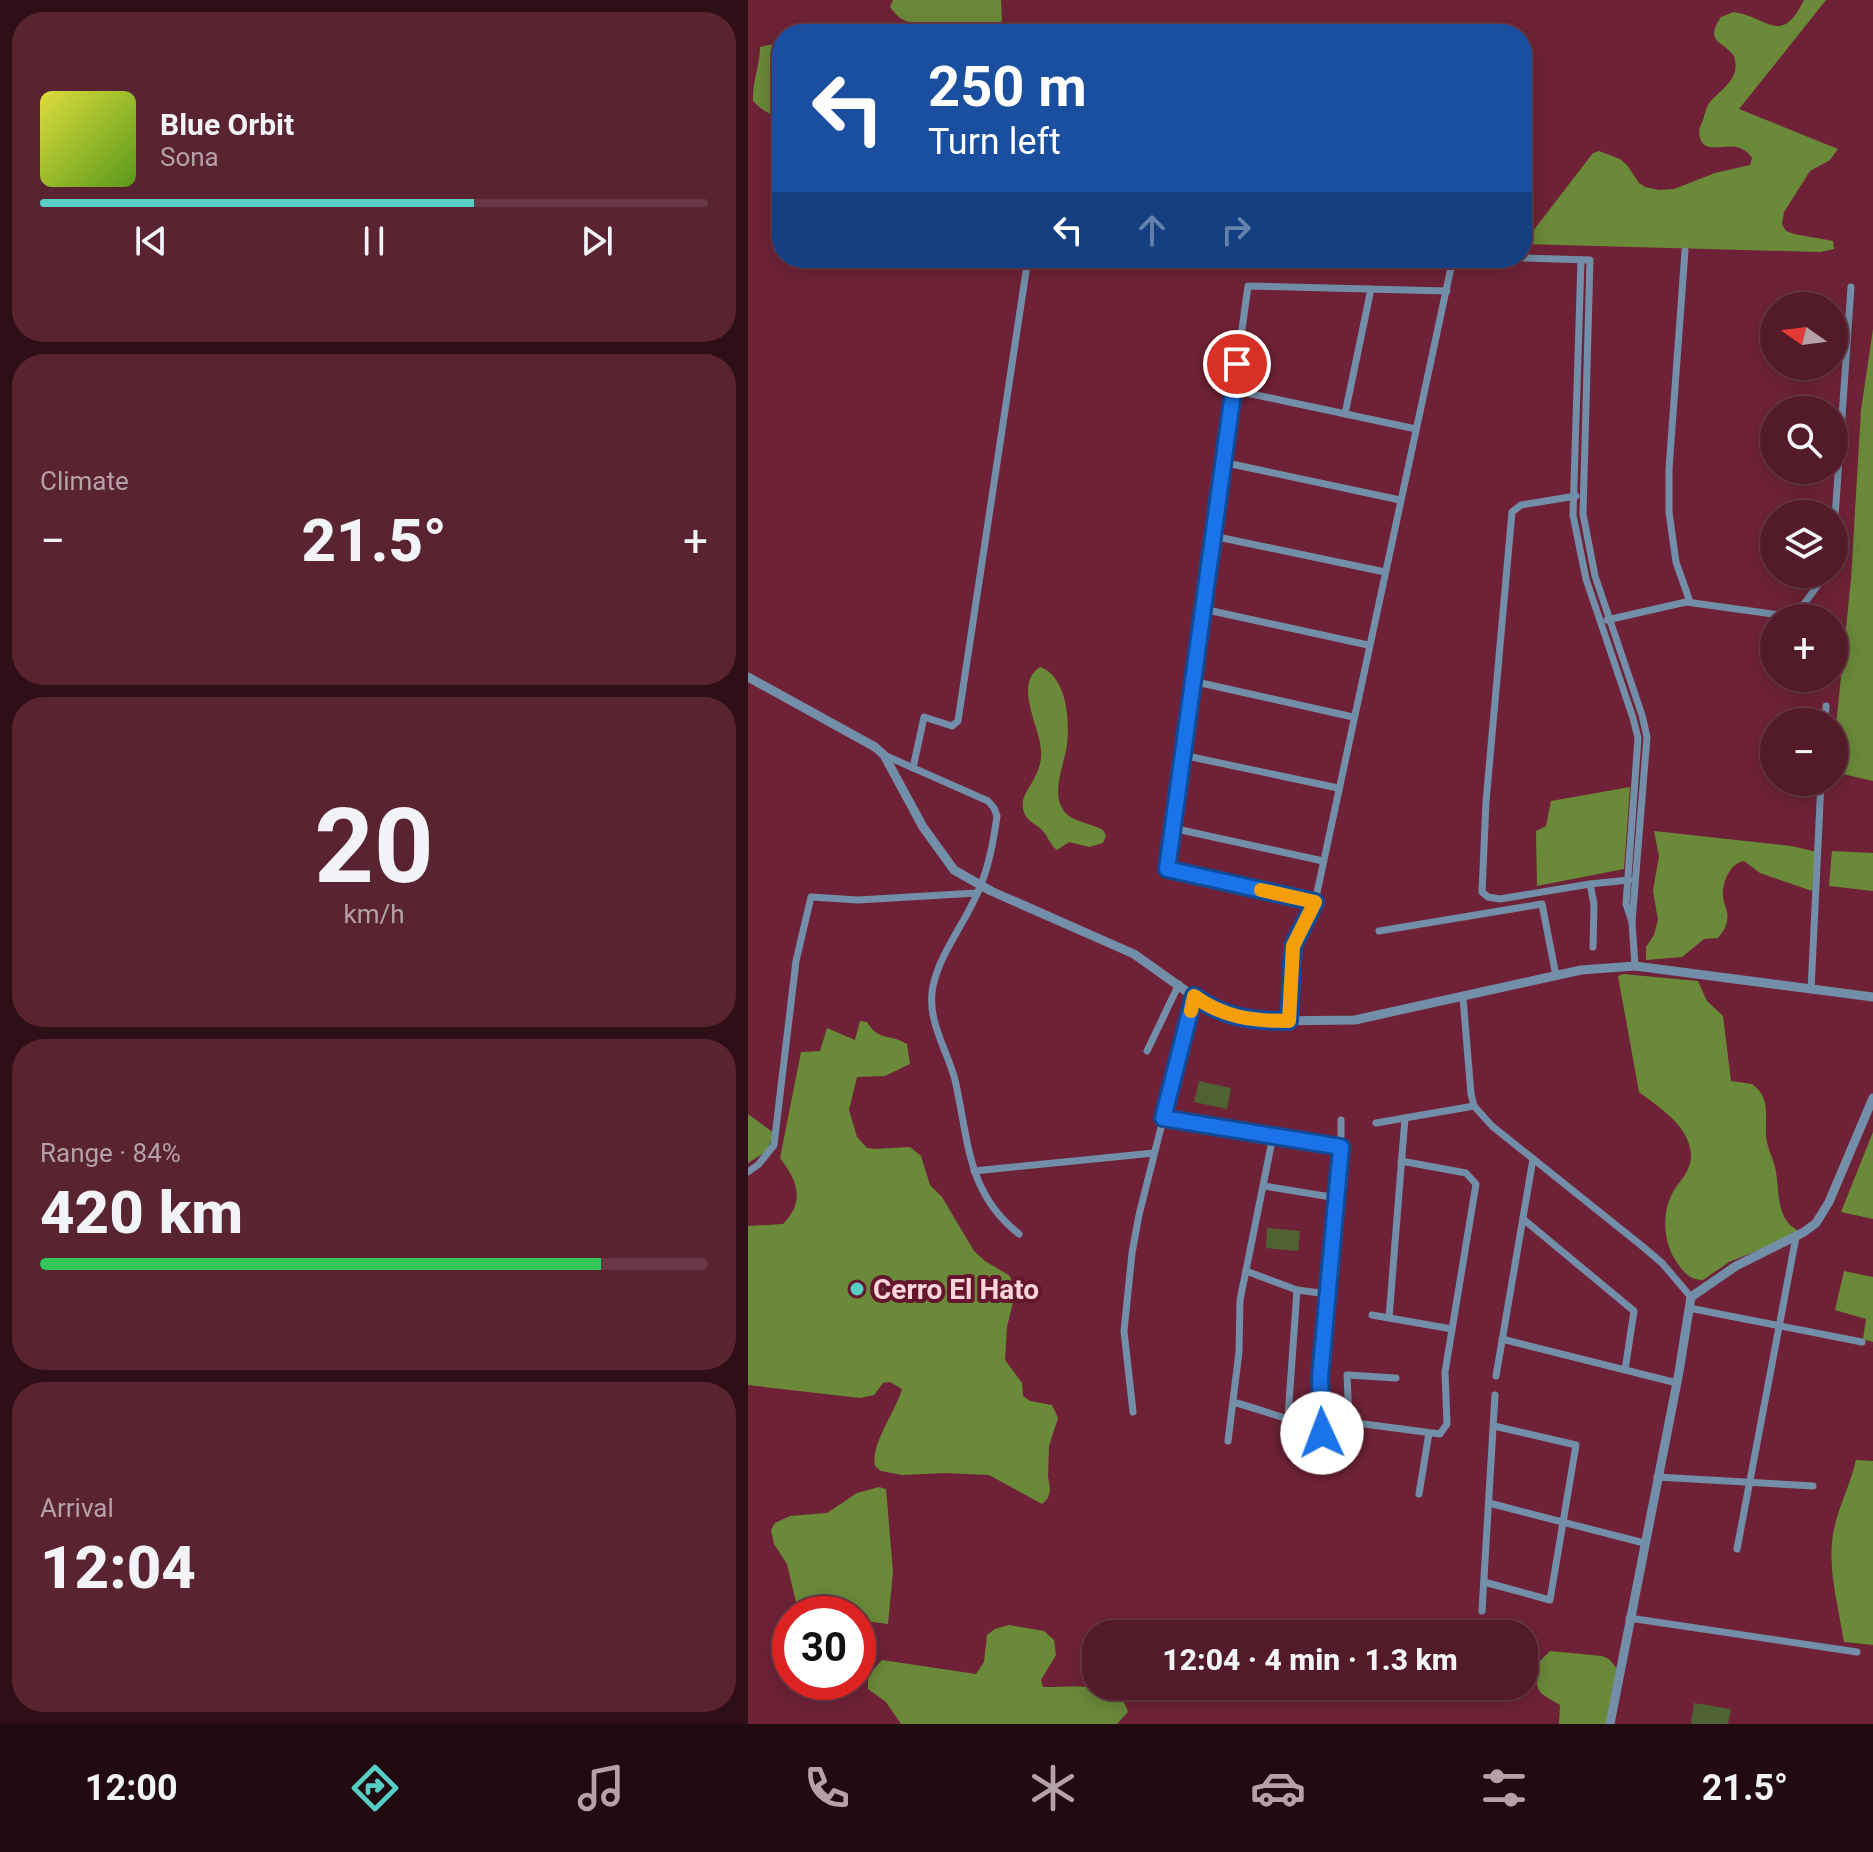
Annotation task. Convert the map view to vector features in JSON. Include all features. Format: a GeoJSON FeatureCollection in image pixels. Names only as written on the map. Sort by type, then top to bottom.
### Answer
{"type":"FeatureCollection","features":[{"type":"Feature","properties":{"kind":"street"},"geometry":{"type":"LineString","coordinates":[[1685,251],[1669,469],[1669,512],[1676,562],[1690,602]]}},
{"type":"Feature","properties":{"kind":"street"},"geometry":{"type":"LineString","coordinates":[[1532,258],[1585,260],[1578,543],[1605,621],[1638,738],[1632,881],[1626,909],[1632,922],[1635,966]]}},
{"type":"Feature","properties":{"kind":"street"},"geometry":{"type":"LineString","coordinates":[[913,768],[924,717],[952,726],[958,721],[1027,268]]}},
{"type":"Feature","properties":{"kind":"street"},"geometry":{"type":"LineString","coordinates":[[1289,1021],[1293,946],[1315,902],[1451,268]]}},
{"type":"Feature","properties":{"kind":"street"},"geometry":{"type":"LineString","coordinates":[[1315,902],[1167,869],[1248,286],[1447,291]]}},
{"type":"Feature","properties":{"kind":"street"},"geometry":{"type":"LineString","coordinates":[[1836,500],[1851,287]]}},
{"type":"Feature","properties":{"kind":"street"},"geometry":{"type":"LineString","coordinates":[[1345,414],[1371,289]]}},
{"type":"Feature","properties":{"kind":"street"},"geometry":{"type":"LineString","coordinates":[[1233,390],[1416,429]]}},
{"type":"Feature","properties":{"kind":"street"},"geometry":{"type":"LineString","coordinates":[[1222,462],[1400,500]]}},
{"type":"Feature","properties":{"kind":"street"},"geometry":{"type":"LineString","coordinates":[[1578,496],[1521,505],[1512,512],[1481,888],[1485,895],[1500,899],[1590,884],[1632,881]]}},
{"type":"Feature","properties":{"kind":"street"},"geometry":{"type":"LineString","coordinates":[[1213,536],[1385,572]]}},
{"type":"Feature","properties":{"kind":"street"},"geometry":{"type":"LineString","coordinates":[[1605,621],[1673,603],[1690,602],[1787,616],[1804,604],[1816,588]]}},
{"type":"Feature","properties":{"kind":"street"},"geometry":{"type":"LineString","coordinates":[[1203,609],[1368,645]]}},
{"type":"Feature","properties":{"kind":"street"},"geometry":{"type":"LineString","coordinates":[[748,677],[860,737],[884,755],[988,801],[994,808],[996,824],[979,889],[939,967],[932,989],[932,1007],[936,1029],[954,1078],[964,1137],[974,1171],[987,1200],[1002,1220],[1019,1234]]}},
{"type":"Feature","properties":{"kind":"street"},"geometry":{"type":"LineString","coordinates":[[1192,681],[1353,717]]}},
{"type":"Feature","properties":{"kind":"street"},"geometry":{"type":"LineString","coordinates":[[884,755],[943,857],[954,870],[979,889],[1134,954],[1207,1006],[1233,1017],[1289,1021],[1355,1020],[1556,976],[1606,967],[1635,966],[1873,997]]}},
{"type":"Feature","properties":{"kind":"street"},"geometry":{"type":"LineString","coordinates":[[1182,755],[1338,788]]}},
{"type":"Feature","properties":{"kind":"street"},"geometry":{"type":"LineString","coordinates":[[1811,990],[1820,796]]}},
{"type":"Feature","properties":{"kind":"street"},"geometry":{"type":"LineString","coordinates":[[1172,828],[1323,861]]}},
{"type":"Feature","properties":{"kind":"street"},"geometry":{"type":"LineString","coordinates":[[1590,884],[1594,904],[1593,947]]}},
{"type":"Feature","properties":{"kind":"street"},"geometry":{"type":"LineString","coordinates":[[748,1172],[774,1145],[796,961],[811,897],[858,900],[979,889]]}},
{"type":"Feature","properties":{"kind":"street"},"geometry":{"type":"LineString","coordinates":[[1379,931],[1542,904],[1556,976]]}},
{"type":"Feature","properties":{"kind":"street"},"geometry":{"type":"LineString","coordinates":[[1147,1051],[1179,984]]}},
{"type":"Feature","properties":{"kind":"street"},"geometry":{"type":"LineString","coordinates":[[1133,1412],[1124,1331],[1126,1302],[1137,1228],[1194,996]]}},
{"type":"Feature","properties":{"kind":"street"},"geometry":{"type":"LineString","coordinates":[[1463,998],[1474,1106],[1492,1126],[1662,1263],[1690,1302],[1780,1326],[1862,1342]]}},
{"type":"Feature","properties":{"kind":"street"},"geometry":{"type":"LineString","coordinates":[[1610,1724],[1690,1302],[1736,1266],[1796,1237],[1816,1223],[1829,1202],[1873,1098]]}},
{"type":"Feature","properties":{"kind":"street"},"geometry":{"type":"LineString","coordinates":[[1376,1123],[1474,1106]]}},
{"type":"Feature","properties":{"kind":"street"},"geometry":{"type":"LineString","coordinates":[[1163,1118],[1341,1147]]}},
{"type":"Feature","properties":{"kind":"street"},"geometry":{"type":"LineString","coordinates":[[1389,1318],[1405,1118]]}},
{"type":"Feature","properties":{"kind":"street"},"geometry":{"type":"LineString","coordinates":[[1323,1462],[1320,1378],[1341,1120]]}},
{"type":"Feature","properties":{"kind":"street"},"geometry":{"type":"LineString","coordinates":[[1228,1441],[1239,1352],[1240,1300],[1273,1136]]}},
{"type":"Feature","properties":{"kind":"street"},"geometry":{"type":"LineString","coordinates":[[974,1171],[1154,1153]]}},
{"type":"Feature","properties":{"kind":"street"},"geometry":{"type":"LineString","coordinates":[[1496,1376],[1533,1159]]}},
{"type":"Feature","properties":{"kind":"street"},"geometry":{"type":"LineString","coordinates":[[1396,1378],[1347,1375],[1349,1422],[1440,1434],[1447,1424],[1445,1372],[1475,1180],[1460,1171],[1401,1161]]}},
{"type":"Feature","properties":{"kind":"street"},"geometry":{"type":"LineString","coordinates":[[1264,1186],[1337,1198]]}},
{"type":"Feature","properties":{"kind":"street"},"geometry":{"type":"LineString","coordinates":[[1523,1219],[1634,1311],[1625,1370]]}},
{"type":"Feature","properties":{"kind":"street"},"geometry":{"type":"LineString","coordinates":[[1737,1549],[1796,1237]]}},
{"type":"Feature","properties":{"kind":"street"},"geometry":{"type":"LineString","coordinates":[[1246,1271],[1297,1290],[1328,1294]]}},
{"type":"Feature","properties":{"kind":"street"},"geometry":{"type":"LineString","coordinates":[[1288,1417],[1297,1290]]}},
{"type":"Feature","properties":{"kind":"street"},"geometry":{"type":"LineString","coordinates":[[1372,1315],[1452,1329]]}},
{"type":"Feature","properties":{"kind":"street"},"geometry":{"type":"LineString","coordinates":[[1502,1339],[1677,1383]]}},
{"type":"Feature","properties":{"kind":"street"},"geometry":{"type":"LineString","coordinates":[[1482,1611],[1495,1395]]}},
{"type":"Feature","properties":{"kind":"street"},"geometry":{"type":"LineString","coordinates":[[1233,1402],[1322,1427]]}},
{"type":"Feature","properties":{"kind":"street"},"geometry":{"type":"LineString","coordinates":[[1484,1582],[1550,1600],[1576,1445],[1494,1426]]}},
{"type":"Feature","properties":{"kind":"street"},"geometry":{"type":"LineString","coordinates":[[1419,1494],[1429,1433]]}},
{"type":"Feature","properties":{"kind":"street"},"geometry":{"type":"LineString","coordinates":[[1657,1477],[1813,1486]]}},
{"type":"Feature","properties":{"kind":"street"},"geometry":{"type":"LineString","coordinates":[[1489,1503],[1644,1543]]}},
{"type":"Feature","properties":{"kind":"street"},"geometry":{"type":"LineString","coordinates":[[1629,1618],[1857,1652]]}},
{"type":"Feature","properties":{"kind":"green space"},"geometry":{"type":"Polygon","coordinates":[[[893,0],[1001,0],[1002,20],[1000,24],[924,24],[907,22],[890,7],[893,0]]]}},
{"type":"Feature","properties":{"kind":"green space"},"geometry":{"type":"Polygon","coordinates":[[[1804,0],[1826,0],[1739,109],[1838,149],[1830,160],[1810,171],[1784,212],[1782,224],[1786,231],[1794,234],[1833,241],[1834,249],[1820,252],[1532,244],[1532,232],[1593,153],[1599,151],[1620,159],[1639,183],[1659,190],[1674,189],[1715,173],[1750,165],[1752,158],[1738,147],[1709,147],[1699,136],[1709,104],[1730,82],[1735,71],[1734,56],[1714,37],[1716,25],[1721,17],[1734,12],[1773,26],[1781,26],[1796,14],[1804,0]]]}},
{"type":"Feature","properties":{"kind":"green space"},"geometry":{"type":"Polygon","coordinates":[[[772,44],[772,114],[753,101],[760,47],[772,44]]]}},
{"type":"Feature","properties":{"kind":"green space"},"geometry":{"type":"Polygon","coordinates":[[[1873,329],[1873,781],[1848,775],[1848,708],[1838,708],[1839,692],[1848,692],[1848,608],[1861,410],[1873,329]]]}},
{"type":"Feature","properties":{"kind":"green space"},"geometry":{"type":"Polygon","coordinates":[[[1040,667],[1056,680],[1067,712],[1067,744],[1058,787],[1060,803],[1072,818],[1103,830],[1106,836],[1103,843],[1089,847],[1069,842],[1057,850],[1024,812],[1025,795],[1041,760],[1040,741],[1028,695],[1032,675],[1040,667]]]}},
{"type":"Feature","properties":{"kind":"green space"},"geometry":{"type":"Polygon","coordinates":[[[1630,787],[1624,869],[1537,886],[1536,831],[1546,826],[1551,801],[1630,787]]]}},
{"type":"Feature","properties":{"kind":"green space"},"geometry":{"type":"Polygon","coordinates":[[[1654,831],[1791,846],[1817,852],[1812,891],[1760,873],[1744,861],[1739,863],[1728,874],[1724,885],[1727,917],[1725,928],[1718,938],[1704,939],[1682,957],[1646,960],[1646,947],[1654,935],[1658,920],[1653,891],[1659,856],[1654,831]]]}},
{"type":"Feature","properties":{"kind":"green space"},"geometry":{"type":"Polygon","coordinates":[[[1832,851],[1873,853],[1873,891],[1829,886],[1832,851]]]}},
{"type":"Feature","properties":{"kind":"green space"},"geometry":{"type":"Polygon","coordinates":[[[1618,976],[1698,981],[1707,1001],[1723,1016],[1731,1081],[1752,1084],[1765,1101],[1767,1140],[1782,1211],[1797,1230],[1796,1235],[1729,1262],[1703,1280],[1691,1277],[1683,1270],[1669,1247],[1665,1219],[1669,1201],[1688,1169],[1691,1153],[1679,1126],[1639,1092],[1618,976]]]}},
{"type":"Feature","properties":{"kind":"green space"},"geometry":{"type":"Polygon","coordinates":[[[860,1021],[867,1022],[880,1035],[907,1044],[910,1064],[885,1076],[857,1077],[849,1110],[857,1137],[867,1148],[910,1147],[921,1156],[930,1185],[942,1197],[974,1251],[1010,1276],[1015,1294],[1007,1327],[1005,1360],[1022,1383],[1023,1396],[1030,1401],[1052,1405],[1058,1418],[1049,1446],[1050,1490],[1042,1504],[989,1475],[902,1475],[881,1471],[875,1466],[876,1448],[902,1389],[890,1382],[883,1383],[874,1395],[860,1398],[748,1385],[748,1226],[783,1224],[795,1207],[794,1182],[780,1158],[801,1052],[820,1051],[827,1028],[855,1040],[860,1021]]]}},
{"type":"Feature","properties":{"kind":"green space"},"geometry":{"type":"Polygon","coordinates":[[[1199,1081],[1231,1088],[1227,1109],[1194,1102],[1199,1081]]]}},
{"type":"Feature","properties":{"kind":"green space"},"geometry":{"type":"Polygon","coordinates":[[[748,1114],[774,1133],[767,1151],[748,1163],[748,1114]]]}},
{"type":"Feature","properties":{"kind":"green space"},"geometry":{"type":"Polygon","coordinates":[[[1873,1132],[1873,1219],[1841,1212],[1873,1132]]]}},
{"type":"Feature","properties":{"kind":"green space"},"geometry":{"type":"Polygon","coordinates":[[[1267,1228],[1300,1231],[1298,1251],[1266,1248],[1267,1228]]]}},
{"type":"Feature","properties":{"kind":"green space"},"geometry":{"type":"Polygon","coordinates":[[[1844,1271],[1873,1277],[1873,1342],[1863,1339],[1866,1319],[1835,1310],[1844,1271]]]}},
{"type":"Feature","properties":{"kind":"green space"},"geometry":{"type":"Polygon","coordinates":[[[1856,1460],[1873,1461],[1873,1645],[1844,1642],[1832,1567],[1833,1532],[1856,1460]]]}},
{"type":"Feature","properties":{"kind":"green space"},"geometry":{"type":"Polygon","coordinates":[[[879,1487],[886,1489],[893,1572],[888,1624],[876,1622],[876,1596],[795,1596],[787,1564],[774,1544],[771,1530],[775,1523],[790,1516],[827,1513],[857,1493],[879,1487]]]}},
{"type":"Feature","properties":{"kind":"green space"},"geometry":{"type":"Polygon","coordinates":[[[1009,1625],[1044,1631],[1054,1640],[1056,1655],[1041,1680],[1043,1687],[1082,1687],[1082,1700],[1122,1700],[1128,1712],[1117,1724],[901,1724],[886,1702],[876,1695],[876,1667],[882,1660],[976,1674],[984,1662],[987,1635],[1009,1625]]]}},
{"type":"Feature","properties":{"kind":"green space"},"geometry":{"type":"Polygon","coordinates":[[[1550,1651],[1609,1659],[1618,1670],[1606,1724],[1559,1724],[1560,1705],[1541,1693],[1538,1688],[1539,1662],[1550,1651]]]}},
{"type":"Feature","properties":{"kind":"green space"},"geometry":{"type":"Polygon","coordinates":[[[1694,1703],[1731,1709],[1728,1724],[1691,1724],[1694,1703]]]}},
{"type":"Feature","properties":{"kind":"slow traffic"},"geometry":{"type":"LineString","coordinates":[[1191,1011],[1194,996],[1207,1006],[1233,1017],[1289,1021],[1293,946],[1315,902],[1261,890]]}},
{"type":"Feature","properties":{"kind":"place","name":"Cerro El Hato"},"geometry":{"type":"Point","coordinates":[857,1289]}},
{"type":"Feature","properties":{"kind":"route"},"geometry":{"type":"LineString","coordinates":[[1237,364],[1167,869],[1315,902],[1293,946],[1289,1021],[1233,1017],[1207,1006],[1194,996],[1163,1118],[1341,1147],[1320,1378],[1322,1433]]}}]}
